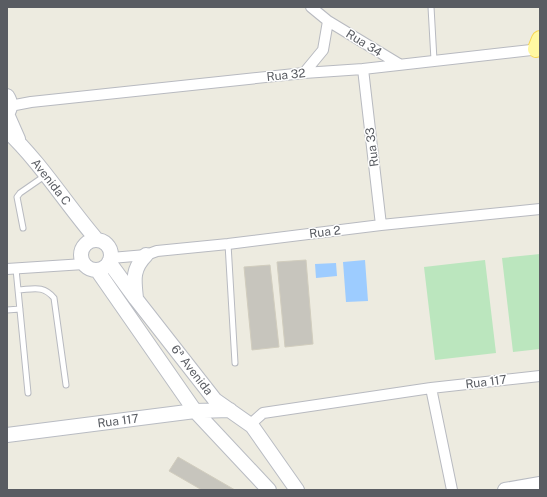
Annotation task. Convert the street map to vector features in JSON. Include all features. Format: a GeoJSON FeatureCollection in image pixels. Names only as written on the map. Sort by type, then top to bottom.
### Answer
{"type":"FeatureCollection","features":[{"type":"Feature","properties":{"kind":"street","name":"Rua 34"},"geometry":{"type":"LineString","coordinates":[[311,7],[328,21],[399,64]]}},
{"type":"Feature","properties":{"kind":"street","name":"Rua 34"},"geometry":{"type":"LineString","coordinates":[[304,73],[323,50],[328,21]]}},
{"type":"Feature","properties":{"kind":"street","name":"Rua 32"},"geometry":{"type":"LineString","coordinates":[[8,105],[304,73],[362,69],[539,46]]}},
{"type":"Feature","properties":{"kind":"street","name":"Rua 33"},"geometry":{"type":"LineString","coordinates":[[362,69],[381,224]]}},
{"type":"Feature","properties":{"kind":"street","name":"Avenida C"},"geometry":{"type":"LineString","coordinates":[[8,105],[20,143]]}},
{"type":"Feature","properties":{"kind":"street","name":"Avenida C"},"geometry":{"type":"LineString","coordinates":[[7,131],[20,143],[97,240]]}},
{"type":"Feature","properties":{"kind":"street","name":"Rua 2"},"geometry":{"type":"LineString","coordinates":[[110,260],[146,255],[157,251],[228,244],[381,224],[540,209]]}},
{"type":"Feature","properties":{"kind":"street"},"geometry":{"type":"LineString","coordinates":[[81,221],[84,246],[81,255],[84,264],[92,270],[104,268],[110,260],[110,250],[106,244],[97,240],[84,246]]}},
{"type":"Feature","properties":{"kind":"street"},"geometry":{"type":"LineString","coordinates":[[136,299],[134,279],[139,262],[146,255]]}},
{"type":"Feature","properties":{"kind":"street","name":"6ª Avenida"},"geometry":{"type":"LineString","coordinates":[[110,260],[136,299],[215,400],[252,426],[297,490]]}},
{"type":"Feature","properties":{"kind":"street"},"geometry":{"type":"LineString","coordinates":[[11,269],[84,264]]}},
{"type":"Feature","properties":{"kind":"street","name":"6ª Avenida"},"geometry":{"type":"LineString","coordinates":[[97,270],[195,411],[269,490]]}},
{"type":"Feature","properties":{"kind":"street","name":"Rua 117"},"geometry":{"type":"LineString","coordinates":[[252,426],[254,420],[263,413],[431,388],[540,376]]}},
{"type":"Feature","properties":{"kind":"street"},"geometry":{"type":"LineString","coordinates":[[431,388],[452,490]]}},
{"type":"Feature","properties":{"kind":"street"},"geometry":{"type":"LineString","coordinates":[[195,411],[215,400]]}},
{"type":"Feature","properties":{"kind":"street","name":"Rua 117"},"geometry":{"type":"LineString","coordinates":[[7,435],[195,411],[230,410]]}},
{"type":"Feature","properties":{"kind":"street"},"geometry":{"type":"LineString","coordinates":[[505,490],[540,484]]}},
{"type":"Feature","properties":{"kind":"lane"},"geometry":{"type":"LineString","coordinates":[[431,7],[434,60]]}},
{"type":"Feature","properties":{"kind":"lane"},"geometry":{"type":"LineString","coordinates":[[22,228],[17,197],[20,193],[46,175]]}},
{"type":"Feature","properties":{"kind":"lane"},"geometry":{"type":"LineString","coordinates":[[228,244],[235,363]]}},
{"type":"Feature","properties":{"kind":"lane"},"geometry":{"type":"LineString","coordinates":[[11,269],[18,290],[28,393]]}},
{"type":"Feature","properties":{"kind":"lane"},"geometry":{"type":"LineString","coordinates":[[18,290],[39,288],[48,291],[54,298],[66,385]]}},
{"type":"Feature","properties":{"kind":"lane"},"geometry":{"type":"LineString","coordinates":[[7,310],[20,309]]}},
{"type":"Feature","properties":{"kind":"green space"},"geometry":{"type":"Polygon","coordinates":[[[540,254],[540,349],[513,352],[502,258],[540,254]]]}},
{"type":"Feature","properties":{"kind":"green space"},"geometry":{"type":"Polygon","coordinates":[[[485,260],[496,353],[435,360],[424,267],[485,260]]]}},
{"type":"Feature","properties":{"kind":"water"},"geometry":{"type":"Polygon","coordinates":[[[365,260],[368,301],[346,302],[343,262],[365,260]]]}},
{"type":"Feature","properties":{"kind":"water"},"geometry":{"type":"Polygon","coordinates":[[[336,263],[337,276],[316,278],[315,264],[336,263]]]}},
{"type":"Feature","properties":{"kind":"building"},"geometry":{"type":"Polygon","coordinates":[[[306,260],[313,344],[285,347],[277,262],[306,260]]]}},
{"type":"Feature","properties":{"kind":"building"},"geometry":{"type":"Polygon","coordinates":[[[270,265],[279,347],[252,350],[244,267],[270,265]]]}},
{"type":"Feature","properties":{"kind":"building"},"geometry":{"type":"Polygon","coordinates":[[[178,457],[235,490],[202,490],[169,471],[178,457]]]}}]}
